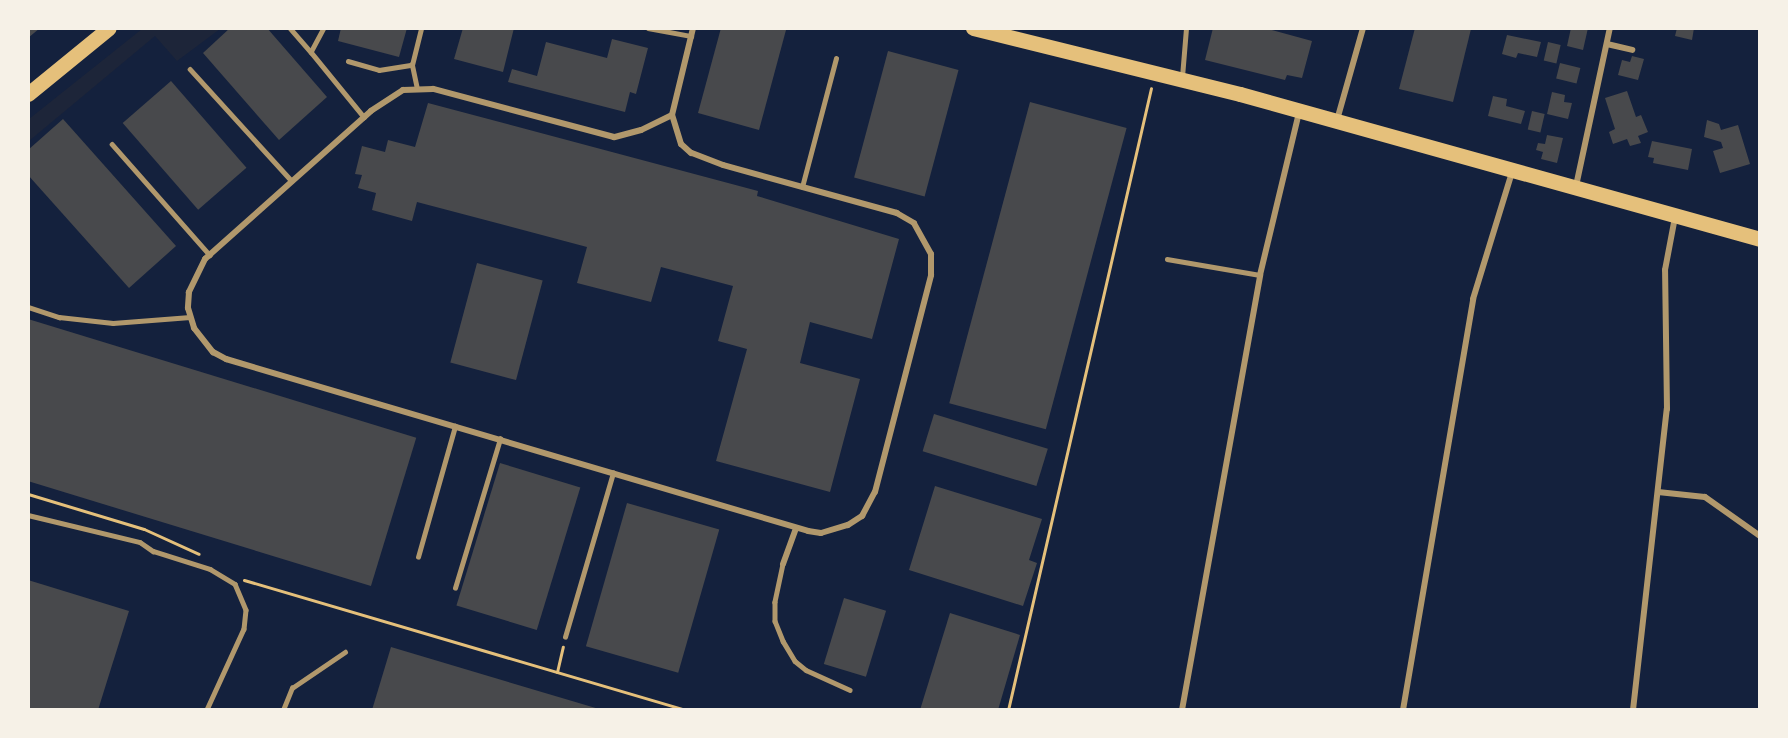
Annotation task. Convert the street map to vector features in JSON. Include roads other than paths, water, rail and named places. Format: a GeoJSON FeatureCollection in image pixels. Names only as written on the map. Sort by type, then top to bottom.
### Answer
{"type":"FeatureCollection","features":[{"type":"Feature","properties":{"kind":"main road"},"geometry":{"type":"LineString","coordinates":[[30,91],[109,28]]}},
{"type":"Feature","properties":{"kind":"main road"},"geometry":{"type":"LineString","coordinates":[[973,28],[1337,120],[1575,190],[1760,239]]}},
{"type":"Feature","properties":{"kind":"street"},"geometry":{"type":"LineString","coordinates":[[672,115],[641,130],[614,137],[433,89],[417,89],[387,98],[210,255],[195,275],[189,292],[190,317],[203,341],[226,359],[796,528],[821,533],[836,531],[862,516],[869,505],[932,264],[925,237],[914,223],[897,213],[691,153],[675,133],[672,115],[693,28]]}},
{"type":"Feature","properties":{"kind":"street"},"geometry":{"type":"LineString","coordinates":[[1337,120],[1363,28]]}},
{"type":"Feature","properties":{"kind":"street"},"geometry":{"type":"LineString","coordinates":[[1575,190],[1610,28]]}},
{"type":"Feature","properties":{"kind":"street"},"geometry":{"type":"LineString","coordinates":[[1607,44],[1632,50]]}},
{"type":"Feature","properties":{"kind":"street"},"geometry":{"type":"LineString","coordinates":[[1182,710],[1260,275],[1300,111]]}},
{"type":"Feature","properties":{"kind":"street"},"geometry":{"type":"LineString","coordinates":[[1403,710],[1473,299],[1512,172]]}},
{"type":"Feature","properties":{"kind":"street"},"geometry":{"type":"LineString","coordinates":[[1634,710],[1668,396],[1665,270],[1675,217]]}},
{"type":"Feature","properties":{"kind":"street"},"geometry":{"type":"LineString","coordinates":[[1658,492],[1705,497],[1760,537]]}},
{"type":"Feature","properties":{"kind":"street"},"geometry":{"type":"LineString","coordinates":[[783,564],[796,528]]}},
{"type":"Feature","properties":{"kind":"lane"},"geometry":{"type":"LineString","coordinates":[[290,28],[364,117]]}},
{"type":"Feature","properties":{"kind":"lane"},"geometry":{"type":"LineString","coordinates":[[311,52],[324,28]]}},
{"type":"Feature","properties":{"kind":"lane"},"geometry":{"type":"LineString","coordinates":[[417,89],[412,65],[421,28]]}},
{"type":"Feature","properties":{"kind":"lane"},"geometry":{"type":"LineString","coordinates":[[648,28],[691,36]]}},
{"type":"Feature","properties":{"kind":"lane"},"geometry":{"type":"LineString","coordinates":[[1182,80],[1186,28]]}},
{"type":"Feature","properties":{"kind":"lane"},"geometry":{"type":"LineString","coordinates":[[802,187],[836,58]]}},
{"type":"Feature","properties":{"kind":"lane"},"geometry":{"type":"LineString","coordinates":[[348,61],[379,70],[412,65]]}},
{"type":"Feature","properties":{"kind":"lane"},"geometry":{"type":"LineString","coordinates":[[190,69],[292,181]]}},
{"type":"Feature","properties":{"kind":"lane"},"geometry":{"type":"LineString","coordinates":[[112,144],[210,255]]}},
{"type":"Feature","properties":{"kind":"lane"},"geometry":{"type":"LineString","coordinates":[[1167,259],[1260,275]]}},
{"type":"Feature","properties":{"kind":"lane"},"geometry":{"type":"LineString","coordinates":[[28,307],[59,317],[113,323],[190,317]]}},
{"type":"Feature","properties":{"kind":"lane"},"geometry":{"type":"LineString","coordinates":[[418,557],[454,426]]}},
{"type":"Feature","properties":{"kind":"lane"},"geometry":{"type":"LineString","coordinates":[[455,588],[500,439]]}},
{"type":"Feature","properties":{"kind":"lane"},"geometry":{"type":"LineString","coordinates":[[565,637],[613,473]]}},
{"type":"Feature","properties":{"kind":"lane"},"geometry":{"type":"LineString","coordinates":[[28,515],[140,542],[153,551],[229,578],[240,592],[246,619],[240,640],[207,710]]}},
{"type":"Feature","properties":{"kind":"lane"},"geometry":{"type":"LineString","coordinates":[[783,564],[775,602],[775,621],[783,641],[795,661],[807,670],[850,690]]}},
{"type":"Feature","properties":{"kind":"lane"},"geometry":{"type":"LineString","coordinates":[[283,710],[292,688],[345,652]]}}]}
